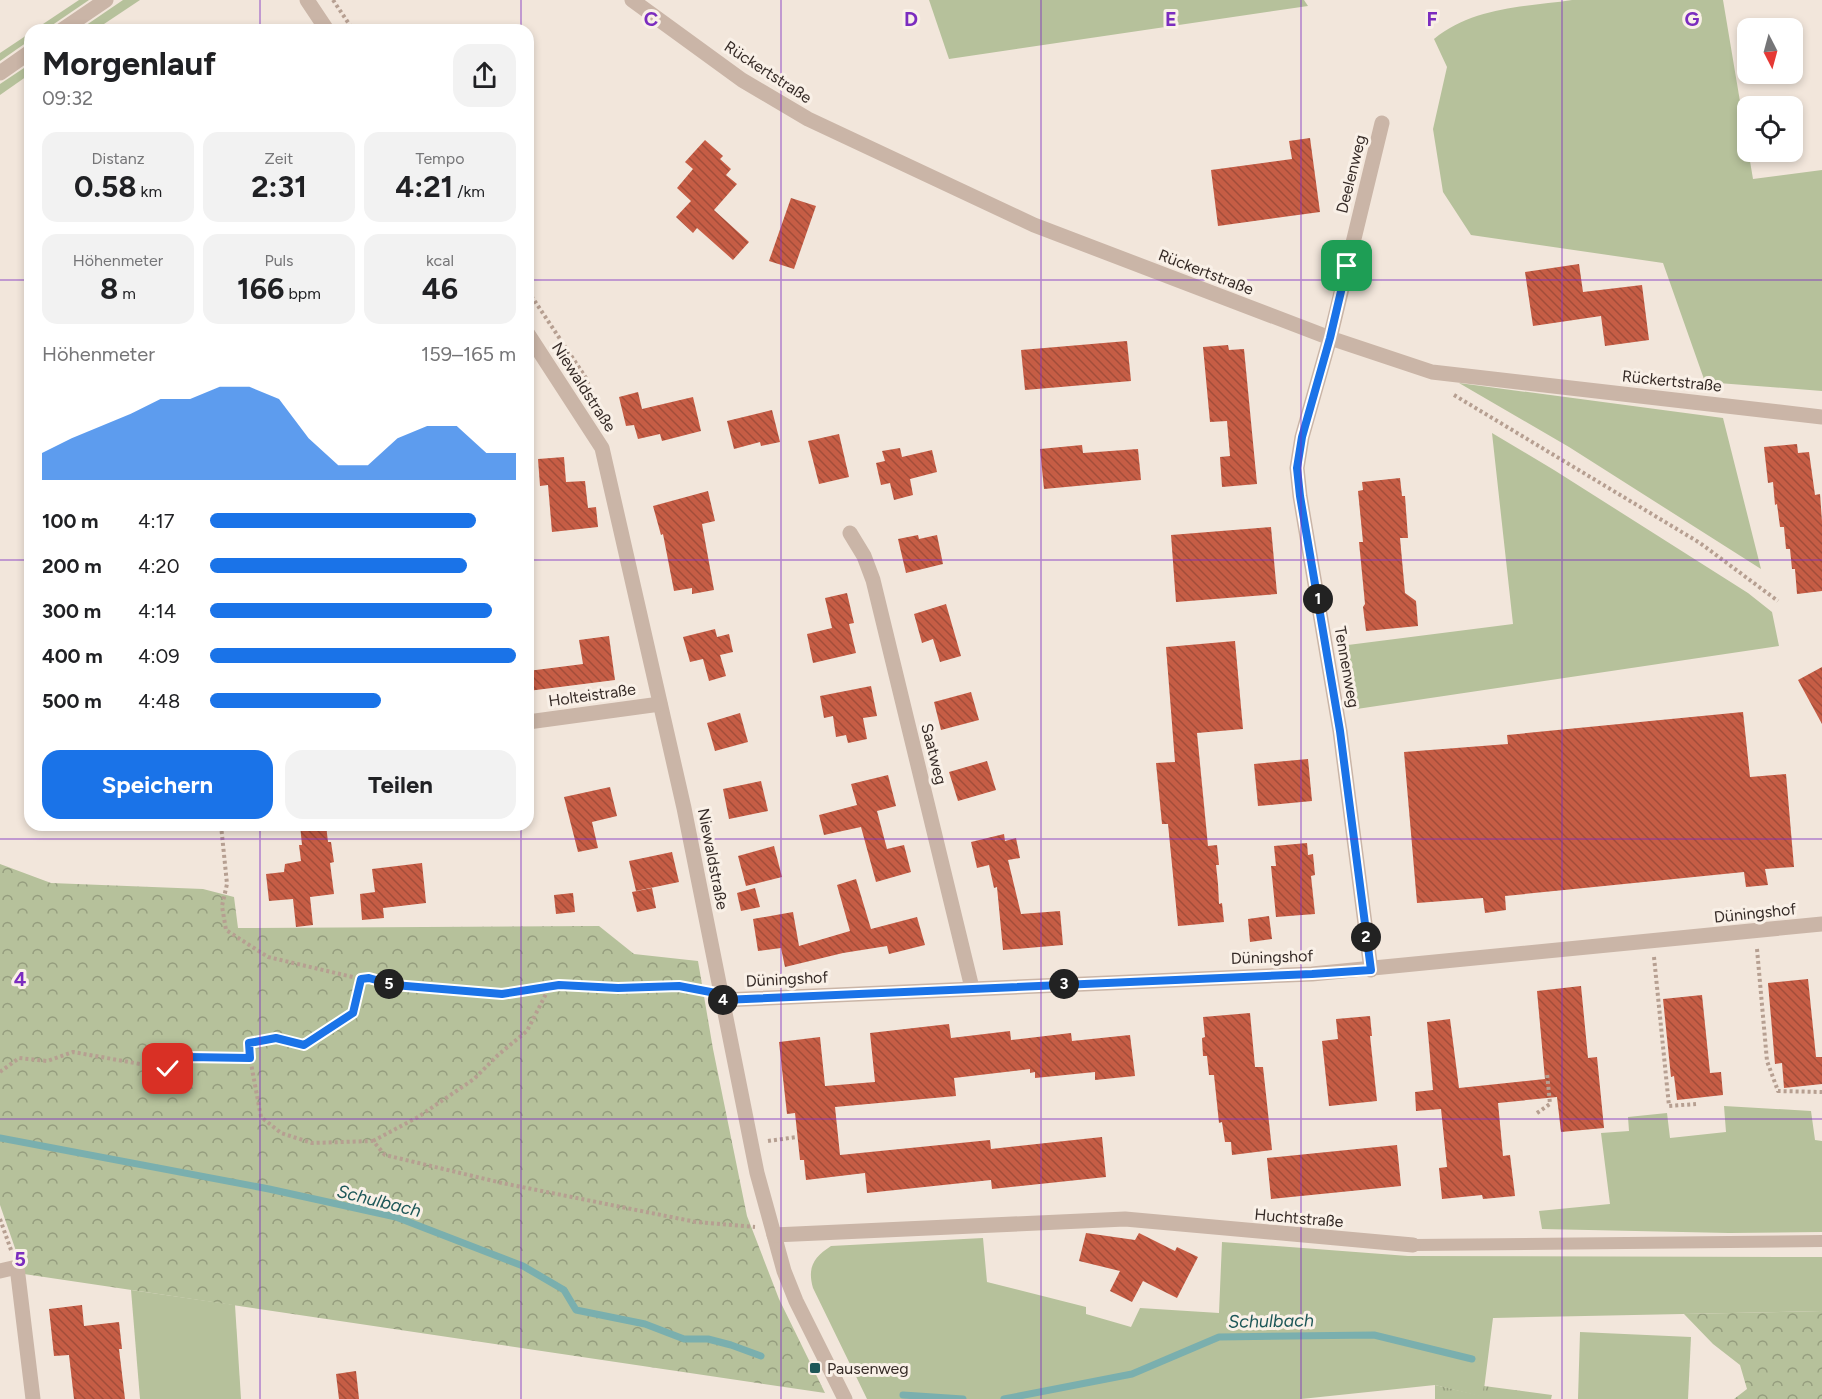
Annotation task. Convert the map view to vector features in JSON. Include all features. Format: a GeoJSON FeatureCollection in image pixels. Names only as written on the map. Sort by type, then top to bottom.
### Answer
{"type":"FeatureCollection","features":[{"type":"Feature","properties":{"kind":"street"},"geometry":{"type":"LineString","coordinates":[[71,24],[106,0]]}},
{"type":"Feature","properties":{"kind":"street"},"geometry":{"type":"LineString","coordinates":[[307,0],[323,24]]}},
{"type":"Feature","properties":{"kind":"street","name":"Rückertstraße"},"geometry":{"type":"LineString","coordinates":[[632,0],[742,80],[808,119],[1034,225],[1330,338],[1431,372],[1822,417]]}},
{"type":"Feature","properties":{"kind":"street"},"geometry":{"type":"LineString","coordinates":[[0,73],[24,56]]}},
{"type":"Feature","properties":{"kind":"street","name":"Deelenweg"},"geometry":{"type":"LineString","coordinates":[[1330,338],[1383,123]]}},
{"type":"Feature","properties":{"kind":"street","name":"Tennenweg"},"geometry":{"type":"LineString","coordinates":[[1330,338],[1302,437],[1297,468],[1340,731],[1371,970]]}},
{"type":"Feature","properties":{"kind":"street","name":"Niewaldstraße"},"geometry":{"type":"LineString","coordinates":[[534,343],[602,447],[684,808],[751,1143],[773,1232],[784,1271],[796,1301],[845,1399]]}},
{"type":"Feature","properties":{"kind":"street","name":"Saatweg"},"geometry":{"type":"LineString","coordinates":[[850,533],[864,555],[873,580],[972,988]]}},
{"type":"Feature","properties":{"kind":"street","name":"Holteistraße"},"geometry":{"type":"LineString","coordinates":[[534,721],[660,704]]}},
{"type":"Feature","properties":{"kind":"street","name":"Düningshof"},"geometry":{"type":"LineString","coordinates":[[722,997],[1312,974],[1822,924]]}},
{"type":"Feature","properties":{"kind":"street","name":"Huchtstraße"},"geometry":{"type":"LineString","coordinates":[[773,1232],[1125,1219],[1413,1245]]}},
{"type":"Feature","properties":{"kind":"street"},"geometry":{"type":"LineString","coordinates":[[0,1271],[17,1268],[33,1399]]}},
{"type":"Feature","properties":{"kind":"lane","name":"Huchtstraße"},"geometry":{"type":"LineString","coordinates":[[1413,1245],[1822,1241]]}},
{"type":"Feature","properties":{"kind":"path"},"geometry":{"type":"LineString","coordinates":[[333,0],[349,24]]}},
{"type":"Feature","properties":{"kind":"path"},"geometry":{"type":"LineString","coordinates":[[1444,374],[1449,391],[1700,543],[1778,601]]}},
{"type":"Feature","properties":{"kind":"path"},"geometry":{"type":"LineString","coordinates":[[221,831],[226,884],[222,906],[226,930],[268,957],[394,985],[502,994],[559,985],[618,988],[679,986],[722,997]]}},
{"type":"Feature","properties":{"kind":"path"},"geometry":{"type":"LineString","coordinates":[[1756,931],[1767,1061],[1778,1091],[1822,1092]]}},
{"type":"Feature","properties":{"kind":"path"},"geometry":{"type":"LineString","coordinates":[[1652,941],[1669,1106],[1696,1104]]}},
{"type":"Feature","properties":{"kind":"path"},"geometry":{"type":"LineString","coordinates":[[361,979],[353,1013],[304,1045],[276,1038],[249,1043],[261,1118],[281,1133],[312,1143],[373,1141],[418,1117],[474,1079],[527,1031],[550,986]]}},
{"type":"Feature","properties":{"kind":"path"},"geometry":{"type":"LineString","coordinates":[[0,1072],[19,1058],[47,1061],[73,1052],[168,1069],[188,1057],[250,1058]]}},
{"type":"Feature","properties":{"kind":"path"},"geometry":{"type":"LineString","coordinates":[[1537,1113],[1550,1104],[1547,1073]]}},
{"type":"Feature","properties":{"kind":"path"},"geometry":{"type":"LineString","coordinates":[[751,1143],[797,1137]]}},
{"type":"Feature","properties":{"kind":"path"},"geometry":{"type":"LineString","coordinates":[[373,1141],[385,1155],[502,1183],[696,1222],[773,1232]]}},
{"type":"Feature","properties":{"kind":"path"},"geometry":{"type":"LineString","coordinates":[[0,1219],[17,1268]]}},
{"type":"Feature","properties":{"kind":"green space"},"geometry":{"type":"Polygon","coordinates":[[[79,0],[89,0],[54,24],[43,24],[79,0]]]}},
{"type":"Feature","properties":{"kind":"green space"},"geometry":{"type":"Polygon","coordinates":[[[123,0],[140,0],[104,24],[88,24],[123,0]]]}},
{"type":"Feature","properties":{"kind":"green space"},"geometry":{"type":"Polygon","coordinates":[[[929,0],[1304,0],[1308,6],[949,59],[929,0]]]}},
{"type":"Feature","properties":{"kind":"green space"},"geometry":{"type":"Polygon","coordinates":[[[1572,0],[1723,0],[1739,96],[1737,96],[1737,162],[1750,162],[1753,179],[1822,170],[1822,391],[1705,382],[1663,263],[1471,235],[1443,192],[1433,129],[1447,67],[1434,39],[1465,20],[1518,7],[1572,0]]]}},
{"type":"Feature","properties":{"kind":"green space"},"geometry":{"type":"Polygon","coordinates":[[[24,37],[24,44],[0,61],[0,53],[24,37]]]}},
{"type":"Feature","properties":{"kind":"green space"},"geometry":{"type":"Polygon","coordinates":[[[24,68],[24,78],[0,95],[0,84],[24,68]]]}},
{"type":"Feature","properties":{"kind":"green space"},"geometry":{"type":"Polygon","coordinates":[[[1459,383],[1723,418],[1761,569],[1569,447],[1459,383]]]}},
{"type":"Feature","properties":{"kind":"green space"},"geometry":{"type":"Polygon","coordinates":[[[1492,433],[1748,593],[1772,612],[1779,646],[1350,710],[1340,646],[1513,624],[1492,433]]]}},
{"type":"Feature","properties":{"kind":"green space"},"geometry":{"type":"Polygon","coordinates":[[[0,864],[51,883],[203,889],[234,897],[238,928],[599,926],[634,954],[698,961],[713,1049],[747,1216],[779,1299],[825,1393],[24,1274],[0,1205],[0,864]]]}},
{"type":"Feature","properties":{"kind":"green space"},"geometry":{"type":"Polygon","coordinates":[[[1724,1106],[1811,1111],[1815,1140],[1822,1141],[1822,1232],[1729,1233],[1542,1229],[1539,1211],[1610,1204],[1601,1133],[1629,1131],[1628,1117],[1667,1113],[1670,1138],[1726,1132],[1724,1106]]]}},
{"type":"Feature","properties":{"kind":"green space"},"geometry":{"type":"Polygon","coordinates":[[[983,1238],[987,1282],[1086,1307],[1086,1314],[1131,1327],[1140,1308],[1219,1313],[1222,1242],[1408,1256],[1822,1257],[1822,1311],[1493,1318],[1483,1397],[1435,1385],[1301,1399],[867,1399],[813,1288],[811,1274],[813,1263],[831,1246],[983,1238]]]}},
{"type":"Feature","properties":{"kind":"green space"},"geometry":{"type":"Polygon","coordinates":[[[131,1290],[235,1305],[241,1399],[140,1399],[131,1290]]]}},
{"type":"Feature","properties":{"kind":"green space"},"geometry":{"type":"Polygon","coordinates":[[[1822,1311],[1822,1399],[1734,1399],[1747,1389],[1740,1365],[1713,1344],[1684,1314],[1822,1311]]]}},
{"type":"Feature","properties":{"kind":"green space"},"geometry":{"type":"Polygon","coordinates":[[[1580,1332],[1691,1337],[1688,1399],[1578,1399],[1580,1332]]]}},
{"type":"Feature","properties":{"kind":"green space"},"geometry":{"type":"Polygon","coordinates":[[[1435,1385],[1482,1396],[1484,1386],[1552,1395],[1551,1399],[1435,1399],[1435,1385]]]}},
{"type":"Feature","properties":{"kind":"building"},"geometry":{"type":"Polygon","coordinates":[[[1310,138],[1320,212],[1218,226],[1211,170],[1292,159],[1289,141],[1310,138]]]}},
{"type":"Feature","properties":{"kind":"building"},"geometry":{"type":"Polygon","coordinates":[[[705,140],[723,156],[720,159],[731,169],[726,175],[737,184],[714,210],[749,242],[733,260],[697,228],[693,233],[676,217],[691,201],[677,188],[693,169],[685,162],[705,140]]]}},
{"type":"Feature","properties":{"kind":"building"},"geometry":{"type":"Polygon","coordinates":[[[791,198],[816,206],[794,269],[769,261],[791,198]]]}},
{"type":"Feature","properties":{"kind":"building"},"geometry":{"type":"Polygon","coordinates":[[[1579,264],[1583,292],[1642,285],[1649,340],[1605,346],[1601,316],[1533,326],[1525,272],[1579,264]]]}},
{"type":"Feature","properties":{"kind":"building"},"geometry":{"type":"Polygon","coordinates":[[[1127,341],[1131,381],[1025,390],[1021,350],[1127,341]]]}},
{"type":"Feature","properties":{"kind":"building"},"geometry":{"type":"Polygon","coordinates":[[[1228,345],[1229,350],[1244,349],[1257,484],[1222,487],[1220,457],[1230,456],[1227,421],[1210,422],[1203,347],[1228,345]]]}},
{"type":"Feature","properties":{"kind":"building"},"geometry":{"type":"Polygon","coordinates":[[[638,392],[642,409],[693,397],[701,431],[662,441],[660,434],[638,439],[634,425],[626,426],[619,397],[638,392]]]}},
{"type":"Feature","properties":{"kind":"building"},"geometry":{"type":"Polygon","coordinates":[[[772,410],[780,442],[761,446],[760,442],[734,449],[727,421],[772,410]]]}},
{"type":"Feature","properties":{"kind":"building"},"geometry":{"type":"Polygon","coordinates":[[[839,434],[849,477],[819,484],[808,441],[839,434]]]}},
{"type":"Feature","properties":{"kind":"building"},"geometry":{"type":"Polygon","coordinates":[[[1797,444],[1798,453],[1809,452],[1815,495],[1820,494],[1822,591],[1797,594],[1795,569],[1792,569],[1790,549],[1786,549],[1784,527],[1780,527],[1773,482],[1768,483],[1764,447],[1797,444]]]}},
{"type":"Feature","properties":{"kind":"building"},"geometry":{"type":"Polygon","coordinates":[[[1082,445],[1083,453],[1138,449],[1141,480],[1044,489],[1040,449],[1082,445]]]}},
{"type":"Feature","properties":{"kind":"building"},"geometry":{"type":"Polygon","coordinates":[[[900,448],[902,457],[932,450],[937,472],[910,479],[913,495],[894,500],[890,483],[881,485],[876,463],[885,461],[882,451],[900,448]]]}},
{"type":"Feature","properties":{"kind":"building"},"geometry":{"type":"Polygon","coordinates":[[[564,457],[566,482],[585,481],[588,508],[596,507],[598,527],[552,532],[548,485],[540,486],[538,459],[564,457]]]}},
{"type":"Feature","properties":{"kind":"building"},"geometry":{"type":"Polygon","coordinates":[[[1400,478],[1402,496],[1405,496],[1408,538],[1400,538],[1405,593],[1416,601],[1418,626],[1366,631],[1359,542],[1363,542],[1358,491],[1363,490],[1362,482],[1400,478]]]}},
{"type":"Feature","properties":{"kind":"building"},"geometry":{"type":"Polygon","coordinates":[[[708,491],[715,521],[702,524],[714,590],[692,594],[692,588],[674,591],[663,534],[661,535],[653,506],[708,491]]]}},
{"type":"Feature","properties":{"kind":"building"},"geometry":{"type":"Polygon","coordinates":[[[1271,527],[1277,594],[1176,602],[1171,535],[1271,527]]]}},
{"type":"Feature","properties":{"kind":"building"},"geometry":{"type":"Polygon","coordinates":[[[918,535],[919,539],[937,535],[943,564],[906,573],[898,539],[918,535]]]}},
{"type":"Feature","properties":{"kind":"building"},"geometry":{"type":"Polygon","coordinates":[[[847,593],[854,623],[849,624],[856,653],[813,663],[807,634],[832,628],[825,598],[847,593]]]}},
{"type":"Feature","properties":{"kind":"building"},"geometry":{"type":"Polygon","coordinates":[[[946,604],[961,656],[940,662],[933,639],[922,643],[914,614],[946,604]]]}},
{"type":"Feature","properties":{"kind":"building"},"geometry":{"type":"Polygon","coordinates":[[[715,629],[717,637],[729,634],[733,652],[720,655],[726,676],[709,681],[703,659],[690,662],[683,637],[715,629]]]}},
{"type":"Feature","properties":{"kind":"building"},"geometry":{"type":"Polygon","coordinates":[[[609,636],[615,680],[534,690],[534,670],[583,664],[579,640],[609,636]]]}},
{"type":"Feature","properties":{"kind":"building"},"geometry":{"type":"Polygon","coordinates":[[[1235,641],[1243,729],[1197,733],[1208,846],[1217,845],[1219,904],[1222,903],[1224,922],[1178,926],[1168,824],[1162,824],[1156,763],[1175,762],[1166,647],[1235,641]]]}},
{"type":"Feature","properties":{"kind":"building"},"geometry":{"type":"Polygon","coordinates":[[[1822,667],[1822,724],[1798,680],[1822,667]]]}},
{"type":"Feature","properties":{"kind":"building"},"geometry":{"type":"Polygon","coordinates":[[[871,686],[877,716],[863,718],[867,739],[848,743],[846,735],[836,737],[833,716],[824,718],[820,696],[871,686]]]}},
{"type":"Feature","properties":{"kind":"building"},"geometry":{"type":"Polygon","coordinates":[[[971,692],[979,720],[941,730],[934,702],[971,692]]]}},
{"type":"Feature","properties":{"kind":"building"},"geometry":{"type":"Polygon","coordinates":[[[1743,712],[1750,777],[1786,774],[1794,867],[1765,869],[1768,885],[1746,887],[1744,872],[1505,896],[1506,910],[1485,913],[1483,898],[1417,903],[1404,752],[1508,744],[1507,735],[1743,712]]]}},
{"type":"Feature","properties":{"kind":"building"},"geometry":{"type":"Polygon","coordinates":[[[740,713],[748,742],[715,751],[707,723],[740,713]]]}},
{"type":"Feature","properties":{"kind":"building"},"geometry":{"type":"Polygon","coordinates":[[[1308,759],[1312,801],[1258,806],[1254,764],[1308,759]]]}},
{"type":"Feature","properties":{"kind":"building"},"geometry":{"type":"Polygon","coordinates":[[[987,761],[996,790],[958,801],[949,772],[987,761]]]}},
{"type":"Feature","properties":{"kind":"building"},"geometry":{"type":"Polygon","coordinates":[[[888,775],[896,806],[877,811],[887,849],[904,845],[911,872],[876,882],[861,827],[824,835],[819,815],[857,805],[851,784],[888,775]]]}},
{"type":"Feature","properties":{"kind":"building"},"geometry":{"type":"Polygon","coordinates":[[[761,781],[768,811],[729,819],[723,789],[761,781]]]}},
{"type":"Feature","properties":{"kind":"building"},"geometry":{"type":"Polygon","coordinates":[[[610,787],[617,816],[592,822],[598,848],[578,852],[564,797],[610,787]]]}},
{"type":"Feature","properties":{"kind":"building"},"geometry":{"type":"Polygon","coordinates":[[[301,831],[327,831],[334,862],[330,863],[334,894],[310,897],[313,925],[296,927],[293,899],[269,901],[266,874],[284,872],[285,864],[301,861],[299,845],[302,845],[301,831]]]}},
{"type":"Feature","properties":{"kind":"building"},"geometry":{"type":"Polygon","coordinates":[[[1004,834],[1005,841],[1016,838],[1020,858],[1008,860],[1021,914],[1060,911],[1063,945],[1003,950],[997,887],[994,888],[989,865],[977,868],[971,842],[1004,834]]]}},
{"type":"Feature","properties":{"kind":"building"},"geometry":{"type":"Polygon","coordinates":[[[1307,843],[1308,855],[1313,854],[1315,875],[1311,876],[1315,914],[1276,917],[1271,866],[1276,866],[1274,846],[1307,843]]]}},
{"type":"Feature","properties":{"kind":"building"},"geometry":{"type":"Polygon","coordinates":[[[774,846],[782,877],[746,886],[738,856],[774,846]]]}},
{"type":"Feature","properties":{"kind":"building"},"geometry":{"type":"Polygon","coordinates":[[[672,852],[679,882],[636,891],[629,861],[672,852]]]}},
{"type":"Feature","properties":{"kind":"building"},"geometry":{"type":"Polygon","coordinates":[[[422,863],[426,903],[383,908],[384,918],[362,920],[360,894],[375,892],[372,869],[422,863]]]}},
{"type":"Feature","properties":{"kind":"building"},"geometry":{"type":"Polygon","coordinates":[[[856,879],[871,929],[917,917],[925,945],[889,954],[887,946],[843,953],[785,967],[781,948],[758,951],[753,919],[793,912],[799,946],[850,931],[837,885],[856,879]]]}},
{"type":"Feature","properties":{"kind":"building"},"geometry":{"type":"Polygon","coordinates":[[[652,888],[656,908],[637,912],[632,892],[652,888]]]}},
{"type":"Feature","properties":{"kind":"building"},"geometry":{"type":"Polygon","coordinates":[[[755,888],[760,907],[741,911],[737,893],[755,888]]]}},
{"type":"Feature","properties":{"kind":"building"},"geometry":{"type":"Polygon","coordinates":[[[573,893],[575,912],[556,914],[554,895],[573,893]]]}},
{"type":"Feature","properties":{"kind":"building"},"geometry":{"type":"Polygon","coordinates":[[[1269,916],[1272,939],[1250,942],[1248,919],[1269,916]]]}},
{"type":"Feature","properties":{"kind":"building"},"geometry":{"type":"Polygon","coordinates":[[[1808,979],[1816,1057],[1822,1057],[1822,1084],[1784,1088],[1782,1063],[1775,1064],[1768,983],[1808,979]]]}},
{"type":"Feature","properties":{"kind":"building"},"geometry":{"type":"Polygon","coordinates":[[[1581,986],[1588,1058],[1597,1057],[1604,1128],[1561,1132],[1557,1097],[1498,1103],[1503,1156],[1510,1155],[1515,1196],[1483,1199],[1482,1195],[1442,1199],[1439,1168],[1447,1167],[1441,1109],[1416,1111],[1415,1092],[1433,1090],[1427,1022],[1450,1019],[1459,1088],[1545,1079],[1537,991],[1581,986]]]}},
{"type":"Feature","properties":{"kind":"building"},"geometry":{"type":"Polygon","coordinates":[[[1702,995],[1710,1073],[1721,1072],[1723,1095],[1677,1100],[1674,1076],[1671,1077],[1663,999],[1702,995]]]}},
{"type":"Feature","properties":{"kind":"building"},"geometry":{"type":"Polygon","coordinates":[[[1250,1013],[1255,1067],[1263,1067],[1272,1150],[1232,1155],[1231,1142],[1225,1142],[1222,1122],[1219,1123],[1214,1075],[1209,1075],[1207,1056],[1203,1056],[1202,1038],[1205,1037],[1203,1017],[1250,1013]]]}},
{"type":"Feature","properties":{"kind":"building"},"geometry":{"type":"Polygon","coordinates":[[[1370,1016],[1377,1101],[1329,1106],[1322,1041],[1338,1039],[1336,1019],[1370,1016]]]}},
{"type":"Feature","properties":{"kind":"building"},"geometry":{"type":"Polygon","coordinates":[[[949,1024],[951,1038],[1010,1031],[1011,1040],[1071,1033],[1072,1041],[1130,1035],[1135,1076],[1095,1080],[1095,1072],[1035,1078],[1035,1072],[1030,1073],[1030,1069],[954,1078],[956,1096],[835,1107],[840,1155],[990,1140],[991,1149],[1102,1137],[1106,1177],[992,1189],[991,1180],[867,1193],[865,1173],[806,1180],[804,1160],[800,1160],[795,1113],[787,1114],[779,1042],[820,1037],[825,1086],[875,1082],[870,1033],[949,1024]]]}},
{"type":"Feature","properties":{"kind":"building"},"geometry":{"type":"Polygon","coordinates":[[[1397,1145],[1401,1186],[1271,1199],[1267,1158],[1397,1145]]]}},
{"type":"Feature","properties":{"kind":"building"},"geometry":{"type":"Polygon","coordinates":[[[1086,1233],[1135,1240],[1139,1233],[1175,1251],[1177,1247],[1198,1257],[1177,1298],[1143,1281],[1132,1302],[1110,1291],[1120,1271],[1079,1261],[1086,1233]]]}},
{"type":"Feature","properties":{"kind":"building"},"geometry":{"type":"Polygon","coordinates":[[[82,1305],[84,1326],[119,1322],[122,1349],[119,1349],[125,1399],[74,1399],[69,1355],[54,1356],[49,1309],[82,1305]]]}},
{"type":"Feature","properties":{"kind":"building"},"geometry":{"type":"Polygon","coordinates":[[[356,1371],[359,1399],[339,1399],[336,1374],[356,1371]]]}},
{"type":"Feature","properties":{"kind":"waterway","name":"Schulbach"},"geometry":{"type":"LineString","coordinates":[[0,1138],[269,1189],[396,1217],[523,1266],[564,1290],[576,1310],[645,1324],[684,1339],[708,1339],[761,1356]]}},
{"type":"Feature","properties":{"kind":"waterway","name":"Schulbach"},"geometry":{"type":"LineString","coordinates":[[1004,1399],[1132,1374],[1219,1337],[1374,1335],[1472,1359]]}},
{"type":"Feature","properties":{"kind":"waterway","name":"Schulbach"},"geometry":{"type":"LineString","coordinates":[[903,1395],[963,1399]]}},
{"type":"Feature","properties":{"kind":"place","name":"Pausenweg"},"geometry":{"type":"Point","coordinates":[815,1368]}},
{"type":"Feature","properties":{"kind":"route"},"geometry":{"type":"LineString","coordinates":[[168,1069],[188,1057],[250,1058],[249,1043],[276,1038],[304,1045],[353,1013],[361,979],[369,978],[394,985],[502,994],[559,985],[618,988],[679,986],[721,994],[722,1000],[1371,970],[1340,731],[1297,468],[1302,437],[1330,338],[1347,266]]}}]}
